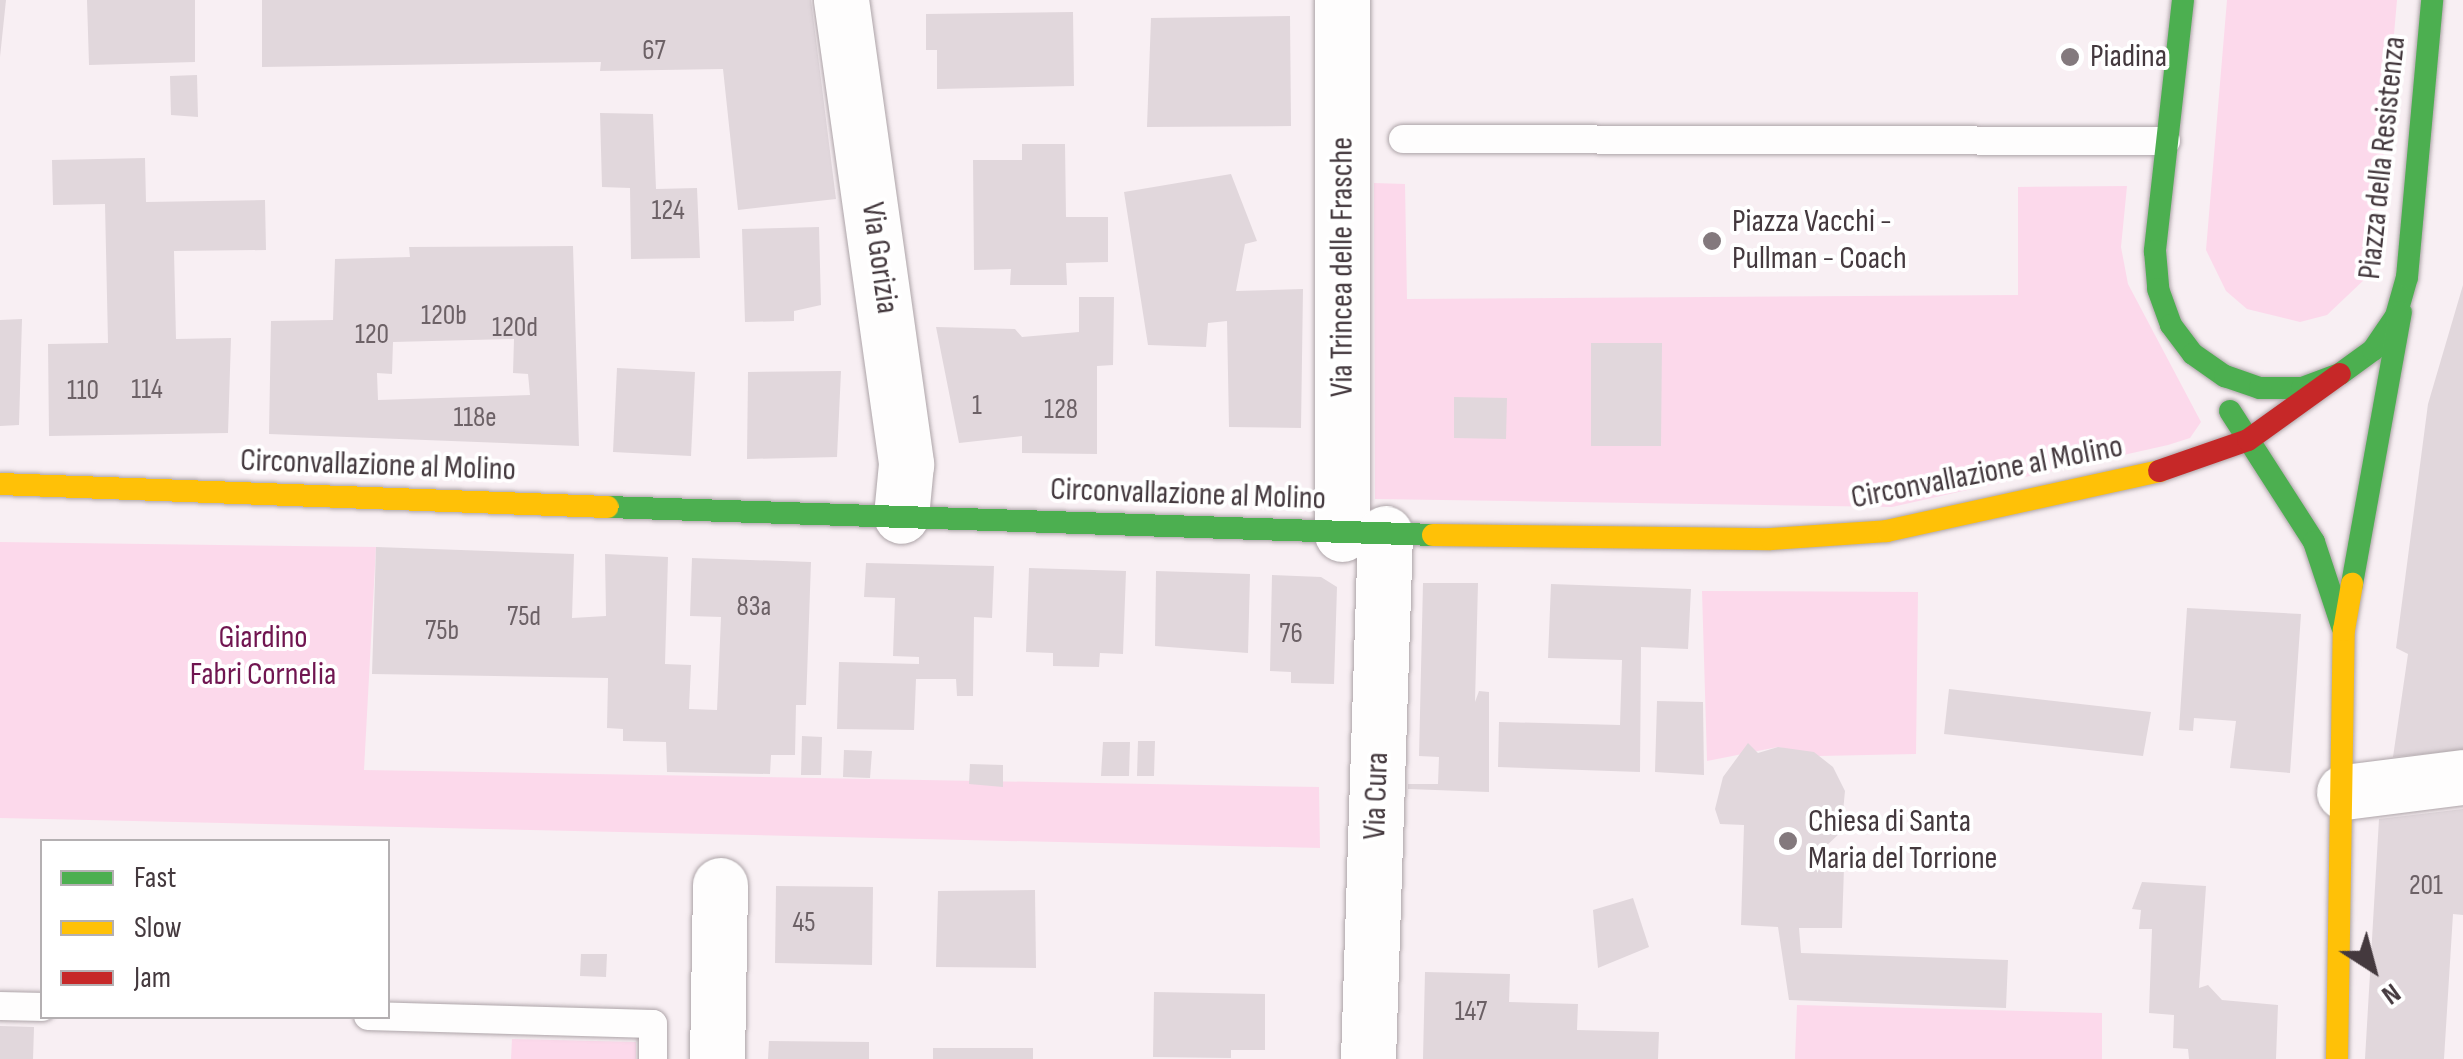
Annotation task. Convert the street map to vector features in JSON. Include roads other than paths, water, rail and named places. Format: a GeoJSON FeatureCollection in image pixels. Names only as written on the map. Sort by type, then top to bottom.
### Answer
{"type":"FeatureCollection","features":[{"type":"Feature","properties":{"kind":"street","name":"Via Gorizia"},"geometry":{"type":"LineString","coordinates":[[841,0],[906,464],[901,516]]}},
{"type":"Feature","properties":{"kind":"street","name":"Via Trincea delle Frasche"},"geometry":{"type":"LineString","coordinates":[[1342,0],[1364,533]]}},
{"type":"Feature","properties":{"kind":"street","name":"Piazza della Resistenza"},"geometry":{"type":"LineString","coordinates":[[2183,0],[2166,141],[2158,289],[2171,325],[2194,354],[2225,376],[2260,388],[2302,388],[2340,374],[2373,350],[2396,316],[2407,277],[2432,0]]}},
{"type":"Feature","properties":{"kind":"street"},"geometry":{"type":"LineString","coordinates":[[2432,0],[2463,11]]}},
{"type":"Feature","properties":{"kind":"street"},"geometry":{"type":"LineString","coordinates":[[2338,1059],[2344,630],[2407,277]]}},
{"type":"Feature","properties":{"kind":"street"},"geometry":{"type":"LineString","coordinates":[[2194,354],[2314,542],[2344,630]]}},
{"type":"Feature","properties":{"kind":"street","name":"Circonvallazione al Molino"},"geometry":{"type":"LineString","coordinates":[[0,484],[1364,533],[1771,539],[1887,531],[2079,494],[2248,440],[2340,374]]}},
{"type":"Feature","properties":{"kind":"street","name":"Via Cura"},"geometry":{"type":"LineString","coordinates":[[1364,533],[1368,1059]]}},
{"type":"Feature","properties":{"kind":"street"},"geometry":{"type":"LineString","coordinates":[[2344,792],[2463,777]]}},
{"type":"Feature","properties":{"kind":"street"},"geometry":{"type":"LineString","coordinates":[[716,1059],[720,885]]}},
{"type":"Feature","properties":{"kind":"lane"},"geometry":{"type":"LineString","coordinates":[[1404,139],[2166,141]]}},
{"type":"Feature","properties":{"kind":"lane"},"geometry":{"type":"LineString","coordinates":[[0,1006],[40,1008]]}},
{"type":"Feature","properties":{"kind":"lane"},"geometry":{"type":"LineString","coordinates":[[390,1017],[653,1024],[653,1059]]}},
{"type":"Feature","properties":{"kind":"place","name":"Piadina"},"geometry":{"type":"Point","coordinates":[2070,57]}},
{"type":"Feature","properties":{"kind":"place","name":"Piazza Vacchi - Pullman - Coach"},"geometry":{"type":"Point","coordinates":[1712,241]}},
{"type":"Feature","properties":{"kind":"place","name":"Chiesa di Santa Maria del Torrione"},"geometry":{"type":"Point","coordinates":[1788,841]}},
{"type":"Feature","properties":{"kind":"park label","name":"Giardino Fabri Cornelia"},"geometry":{"type":"Point","coordinates":[263,658]}}]}
